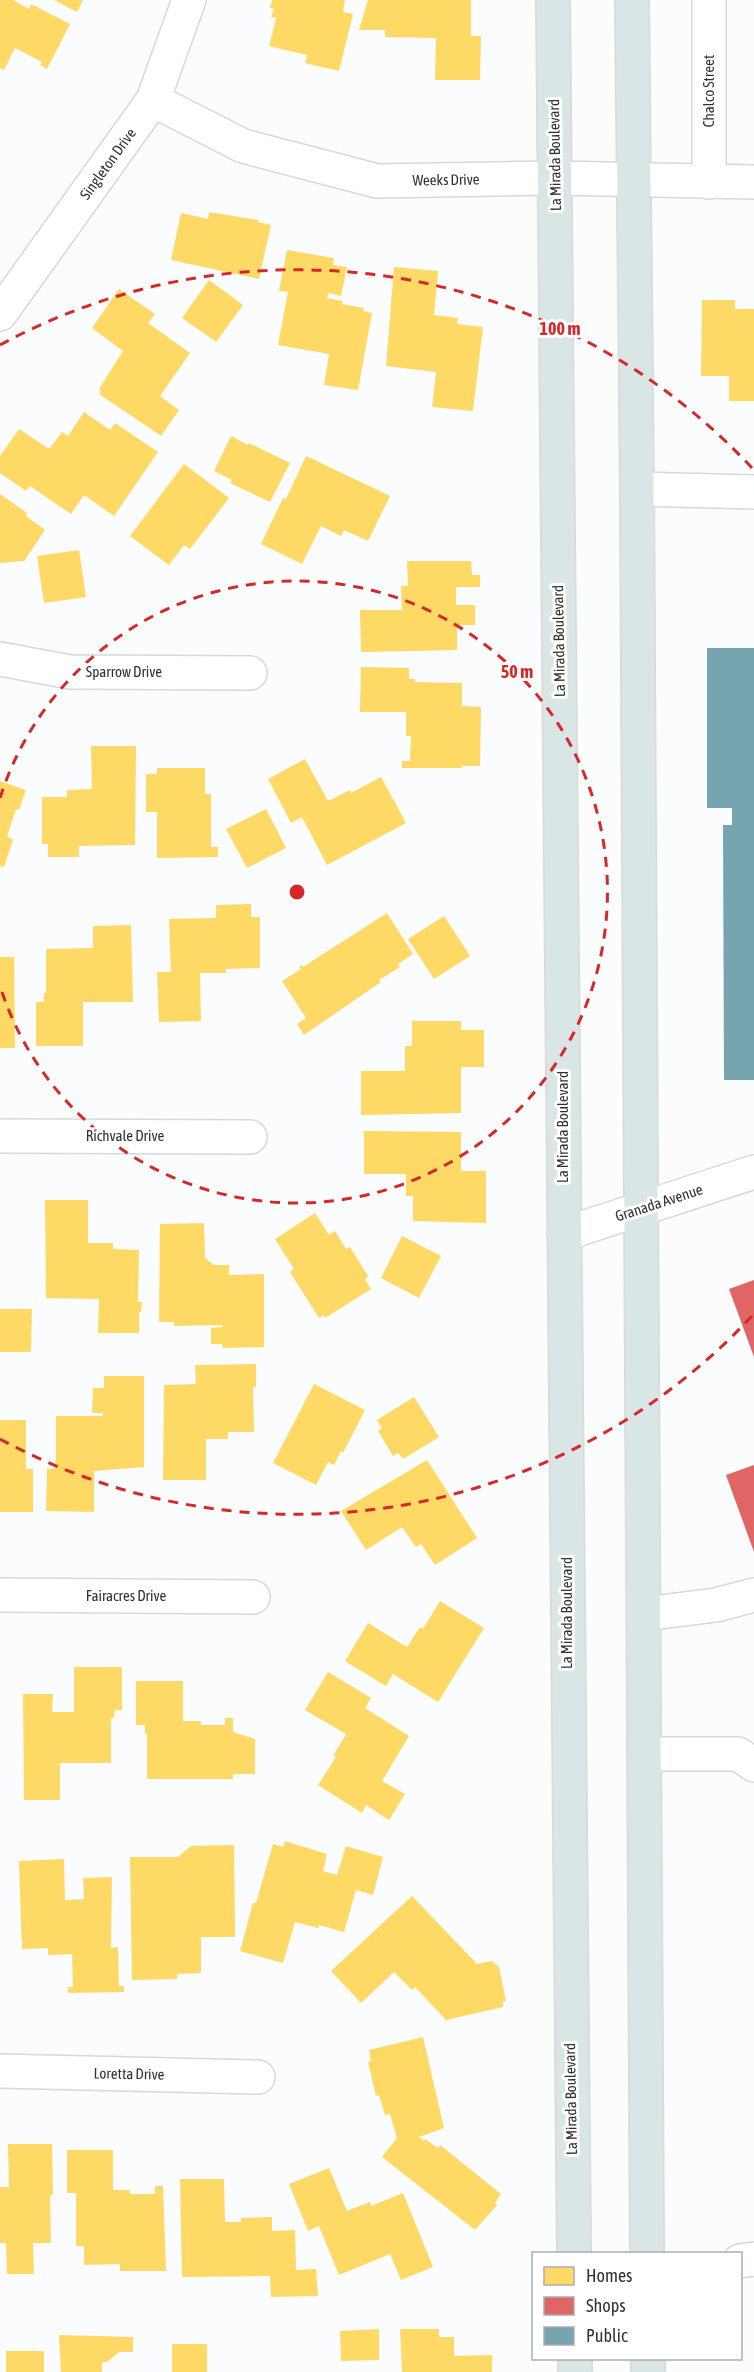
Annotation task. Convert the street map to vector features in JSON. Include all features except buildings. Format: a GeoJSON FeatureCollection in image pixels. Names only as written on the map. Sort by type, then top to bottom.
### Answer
{"type":"FeatureCollection","features":[{"type":"Feature","properties":{"kind":"main road","name":"La Mirada Boulevard"},"geometry":{"type":"LineString","coordinates":[[553,0],[574,2252]]}},
{"type":"Feature","properties":{"kind":"main road"},"geometry":{"type":"LineString","coordinates":[[632,0],[648,2252]]}},
{"type":"Feature","properties":{"kind":"street","name":"Singleton Drive"},"geometry":{"type":"LineString","coordinates":[[0,314],[153,100],[189,0]]}},
{"type":"Feature","properties":{"kind":"street","name":"Chalco Street"},"geometry":{"type":"LineString","coordinates":[[709,0],[709,182]]}},
{"type":"Feature","properties":{"kind":"street","name":"Weeks Drive"},"geometry":{"type":"LineString","coordinates":[[153,100],[243,146],[377,181],[555,178],[754,182]]}},
{"type":"Feature","properties":{"kind":"street"},"geometry":{"type":"LineString","coordinates":[[637,489],[754,492]]}},
{"type":"Feature","properties":{"kind":"street","name":"Sparrow Drive"},"geometry":{"type":"LineString","coordinates":[[0,660],[70,672],[250,673]]}},
{"type":"Feature","properties":{"kind":"street","name":"Richvale Drive"},"geometry":{"type":"LineString","coordinates":[[0,1136],[250,1137]]}},
{"type":"Feature","properties":{"kind":"street","name":"Granada Avenue"},"geometry":{"type":"LineString","coordinates":[[564,1234],[754,1172]]}},
{"type":"Feature","properties":{"kind":"street","name":"Fairacres Drive"},"geometry":{"type":"LineString","coordinates":[[0,1595],[253,1597]]}},
{"type":"Feature","properties":{"kind":"street"},"geometry":{"type":"LineString","coordinates":[[644,1614],[716,1605],[754,1595]]}},
{"type":"Feature","properties":{"kind":"street"},"geometry":{"type":"LineString","coordinates":[[645,1754],[749,1751]]}},
{"type":"Feature","properties":{"kind":"street","name":"Loretta Drive"},"geometry":{"type":"LineString","coordinates":[[0,2071],[258,2077]]}}]}
